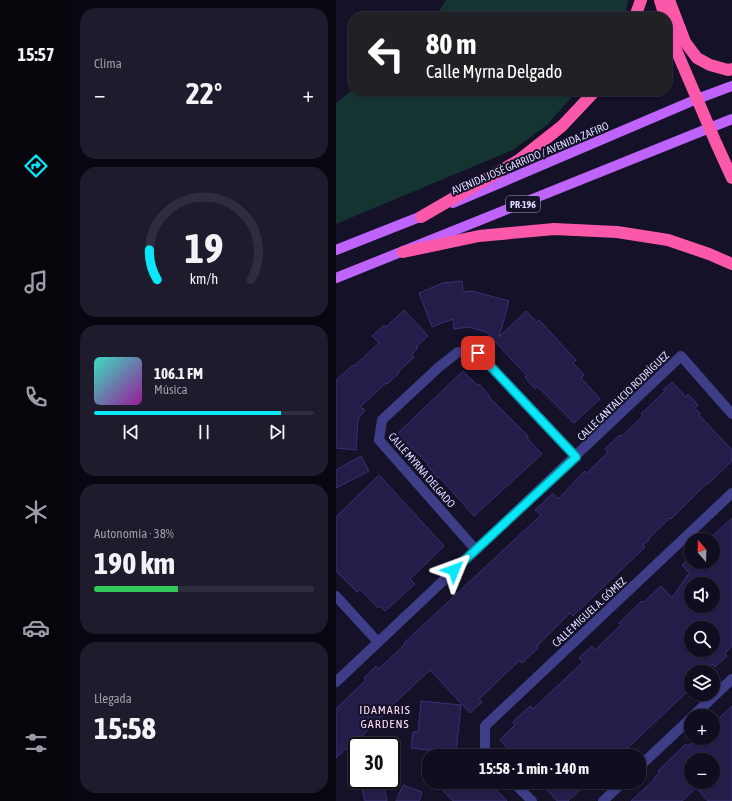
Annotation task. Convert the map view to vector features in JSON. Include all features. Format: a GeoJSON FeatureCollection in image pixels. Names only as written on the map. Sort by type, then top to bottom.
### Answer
{"type":"FeatureCollection","features":[{"type":"Feature","properties":{"kind":"highway"},"geometry":{"type":"LineString","coordinates":[[636,12],[640,0]]}},
{"type":"Feature","properties":{"kind":"highway"},"geometry":{"type":"LineString","coordinates":[[660,0],[664,12]]}},
{"type":"Feature","properties":{"kind":"highway"},"geometry":{"type":"LineString","coordinates":[[669,0],[685,42],[697,58],[710,65],[732,70]]}},
{"type":"Feature","properties":{"kind":"highway"},"geometry":{"type":"LineString","coordinates":[[672,40],[709,129],[732,178]]}},
{"type":"Feature","properties":{"kind":"highway"},"geometry":{"type":"LineString","coordinates":[[421,217],[519,160],[544,142],[562,126],[590,96]]}},
{"type":"Feature","properties":{"kind":"highway"},"geometry":{"type":"LineString","coordinates":[[403,252],[479,236],[554,229],[617,232],[668,240],[709,254],[732,264]]}},
{"type":"Feature","properties":{"kind":"main road","name":"AVENIDA JOSÉ GARRIDO / AVENIDA ZAFIRO"},"geometry":{"type":"LineString","coordinates":[[336,250],[421,217],[732,86]]}},
{"type":"Feature","properties":{"kind":"main road","name":"PR-196"},"geometry":{"type":"LineString","coordinates":[[336,278],[732,119]]}},
{"type":"Feature","properties":{"kind":"street","name":"CALLE MYRNA DELGADO"},"geometry":{"type":"LineString","coordinates":[[476,550],[379,440],[382,420],[433,372],[458,352],[478,353],[576,457]]}},
{"type":"Feature","properties":{"kind":"street","name":"CALLE CANTALICIO RODRÍGUEZ"},"geometry":{"type":"LineString","coordinates":[[336,682],[576,457],[681,356],[732,414]]}},
{"type":"Feature","properties":{"kind":"street","name":"CALLE MIGUEL A. GÓMEZ"},"geometry":{"type":"LineString","coordinates":[[486,749],[485,726],[732,493]]}},
{"type":"Feature","properties":{"kind":"street"},"geometry":{"type":"LineString","coordinates":[[336,596],[378,642]]}},
{"type":"Feature","properties":{"kind":"street"},"geometry":{"type":"LineString","coordinates":[[700,709],[732,679]]}},
{"type":"Feature","properties":{"kind":"street"},"geometry":{"type":"LineString","coordinates":[[646,760],[684,725]]}},
{"type":"Feature","properties":{"kind":"street"},"geometry":{"type":"LineString","coordinates":[[520,789],[532,801]]}},
{"type":"Feature","properties":{"kind":"street"},"geometry":{"type":"LineString","coordinates":[[603,801],[616,789]]}},
{"type":"Feature","properties":{"kind":"green space"},"geometry":{"type":"Polygon","coordinates":[[[446,0],[628,0],[626,12],[438,12],[446,0]]]}},
{"type":"Feature","properties":{"kind":"green space"},"geometry":{"type":"Polygon","coordinates":[[[348,93],[348,96],[573,96],[547,125],[513,150],[336,224],[336,103],[348,93]]]}},
{"type":"Feature","properties":{"kind":"building"},"geometry":{"type":"Polygon","coordinates":[[[462,281],[463,292],[472,291],[509,301],[499,337],[526,311],[537,322],[539,320],[576,360],[573,363],[584,375],[581,378],[600,399],[574,423],[538,387],[535,389],[525,377],[527,376],[486,332],[469,327],[454,329],[453,319],[432,327],[419,293],[443,283],[462,281]]]}},
{"type":"Feature","properties":{"kind":"building"},"geometry":{"type":"Polygon","coordinates":[[[404,310],[428,336],[416,347],[418,348],[412,354],[414,357],[398,372],[399,373],[360,407],[365,410],[358,419],[356,450],[336,448],[336,380],[379,343],[372,336],[384,325],[386,327],[404,310]]]}},
{"type":"Feature","properties":{"kind":"building"},"geometry":{"type":"Polygon","coordinates":[[[463,371],[478,386],[479,384],[490,396],[489,397],[528,436],[527,438],[542,454],[474,516],[439,477],[438,478],[427,465],[428,464],[397,434],[463,371]]]}},
{"type":"Feature","properties":{"kind":"building"},"geometry":{"type":"Polygon","coordinates":[[[672,382],[686,397],[688,394],[698,405],[695,408],[700,413],[699,415],[732,450],[732,461],[649,538],[650,539],[643,545],[645,547],[573,616],[570,613],[537,646],[538,648],[522,663],[520,660],[479,699],[482,702],[470,713],[430,670],[388,709],[389,710],[361,737],[348,737],[348,747],[336,758],[336,709],[366,680],[364,678],[376,666],[379,669],[405,644],[404,643],[541,515],[535,510],[553,493],[558,499],[585,471],[587,473],[608,452],[605,449],[620,435],[621,437],[643,416],[641,414],[665,391],[663,390],[672,382]]]}},
{"type":"Feature","properties":{"kind":"building"},"geometry":{"type":"Polygon","coordinates":[[[361,456],[369,471],[336,488],[336,470],[361,456]]]}},
{"type":"Feature","properties":{"kind":"building"},"geometry":{"type":"Polygon","coordinates":[[[379,475],[444,546],[410,579],[415,584],[385,611],[380,606],[378,608],[360,589],[357,592],[336,571],[336,517],[379,475]]]}},
{"type":"Feature","properties":{"kind":"building"},"geometry":{"type":"Polygon","coordinates":[[[732,518],[732,646],[725,653],[727,656],[717,665],[684,665],[684,695],[626,749],[508,749],[500,740],[515,725],[513,722],[530,706],[533,709],[583,662],[579,658],[592,646],[595,650],[621,625],[619,623],[642,601],[644,602],[661,586],[672,598],[684,580],[684,613],[720,613],[720,577],[686,577],[689,573],[686,569],[720,569],[720,533],[716,533],[732,518]]]}},
{"type":"Feature","properties":{"kind":"building"},"geometry":{"type":"Polygon","coordinates":[[[421,701],[461,705],[456,749],[411,748],[413,732],[418,732],[421,701]]]}},
{"type":"Feature","properties":{"kind":"building"},"geometry":{"type":"Polygon","coordinates":[[[732,706],[732,801],[708,801],[697,789],[720,789],[720,753],[684,753],[684,789],[695,789],[682,801],[631,801],[646,789],[655,779],[654,778],[659,773],[658,771],[685,745],[720,745],[720,717],[732,706]]]}},
{"type":"Feature","properties":{"kind":"building"},"geometry":{"type":"Polygon","coordinates":[[[403,785],[422,792],[419,801],[396,801],[403,785]]]}},
{"type":"Feature","properties":{"kind":"building"},"geometry":{"type":"Polygon","coordinates":[[[362,789],[384,789],[387,801],[365,801],[362,789]]]}},
{"type":"Feature","properties":{"kind":"building"},"geometry":{"type":"Polygon","coordinates":[[[442,789],[496,789],[507,801],[453,801],[442,789]]]}},
{"type":"Feature","properties":{"kind":"building"},"geometry":{"type":"Polygon","coordinates":[[[546,789],[581,789],[568,801],[557,801],[546,789]]]}},
{"type":"Feature","properties":{"kind":"district","name":"IDAMARIS GARDENS"},"geometry":{"type":"Point","coordinates":[385,717]}},
{"type":"Feature","properties":{"kind":"route"},"geometry":{"type":"LineString","coordinates":[[454,570],[576,457],[478,353]]}}]}
